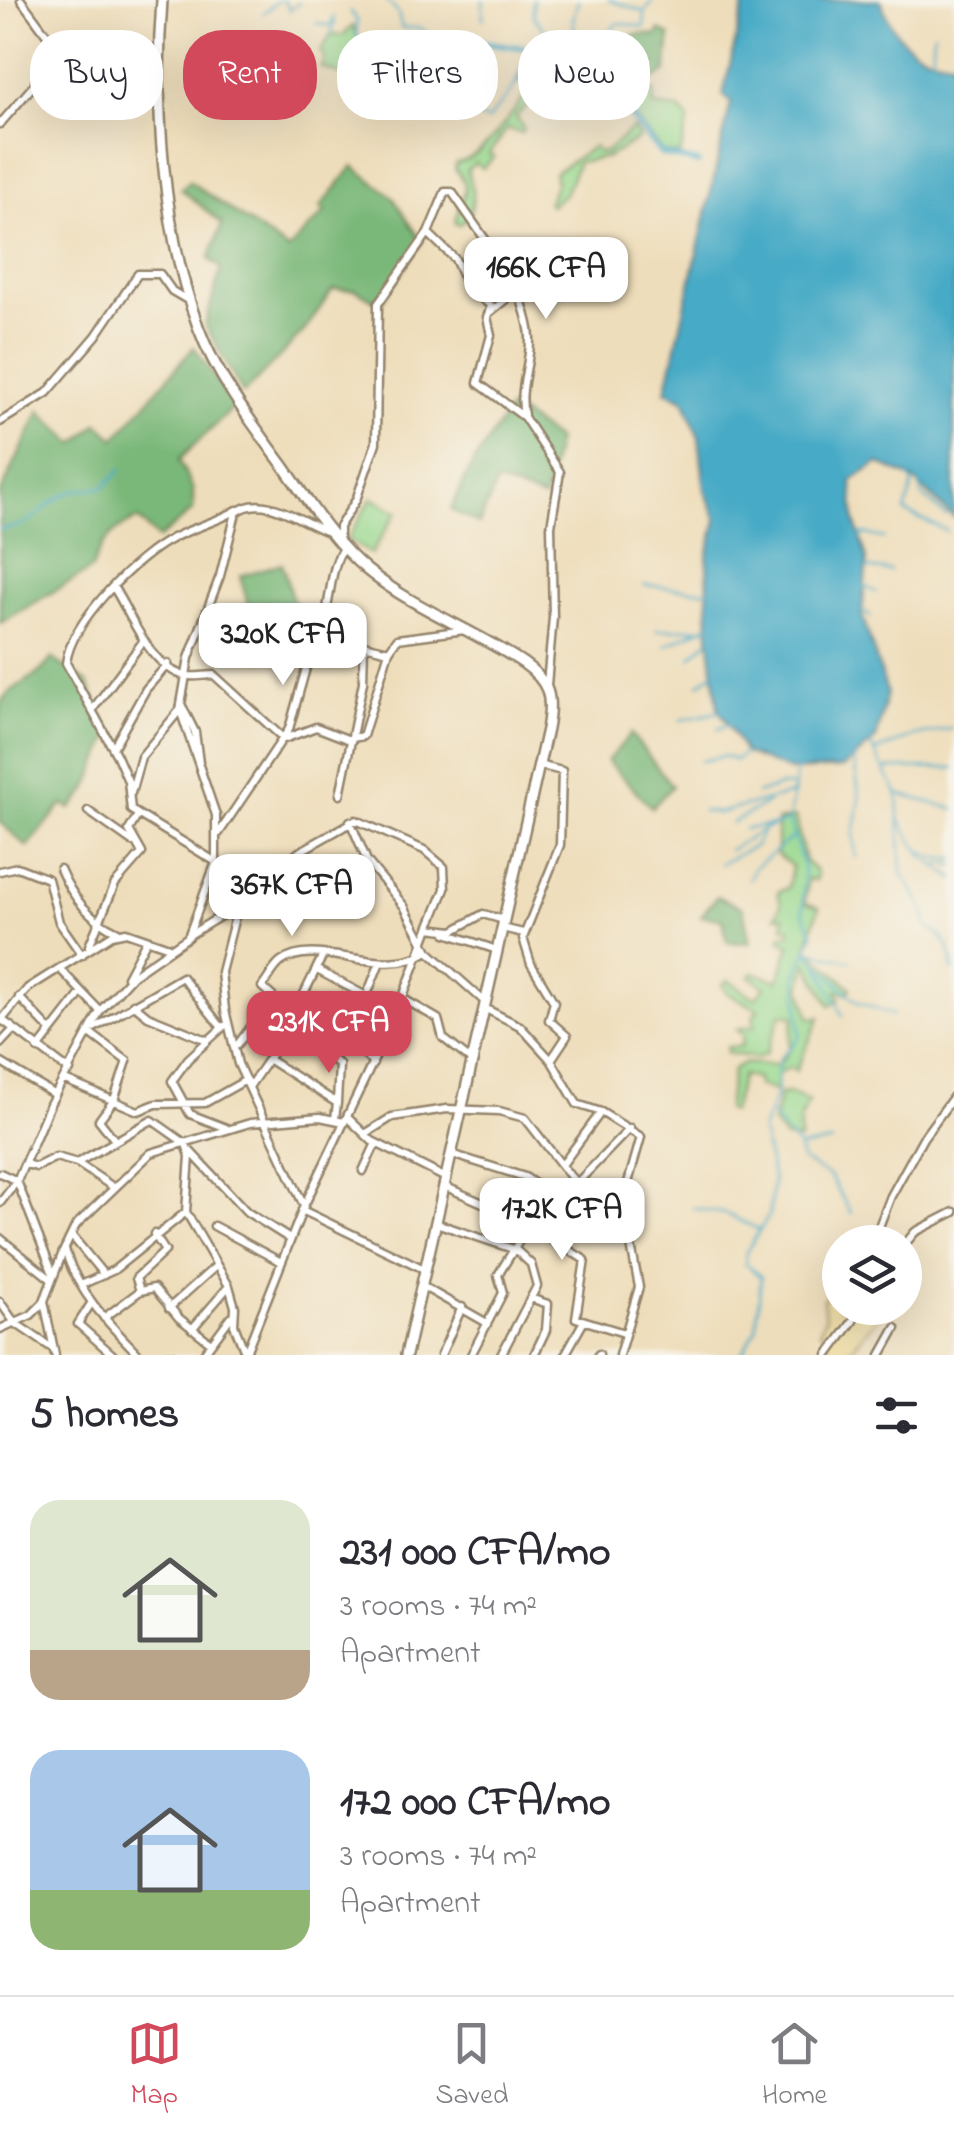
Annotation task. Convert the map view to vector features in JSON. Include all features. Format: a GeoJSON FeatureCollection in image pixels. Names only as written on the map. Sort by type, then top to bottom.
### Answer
{"type":"FeatureCollection","features":[{"type":"Feature","properties":{"kind":"street"},"geometry":{"type":"LineString","coordinates":[[21,0],[44,30]]}},
{"type":"Feature","properties":{"kind":"street"},"geometry":{"type":"LineString","coordinates":[[159,30],[162,0]]}},
{"type":"Feature","properties":{"kind":"street"},"geometry":{"type":"LineString","coordinates":[[0,124],[30,90]]}},
{"type":"Feature","properties":{"kind":"street"},"geometry":{"type":"LineString","coordinates":[[160,120],[190,302],[222,374],[328,532],[382,582],[523,663],[547,685]]}},
{"type":"Feature","properties":{"kind":"street"},"geometry":{"type":"LineString","coordinates":[[218,833],[284,739],[315,636],[324,624],[330,576],[340,546],[340,526],[356,500],[376,443],[378,304],[428,233],[445,192],[452,192],[486,242],[514,260],[516,291],[530,336],[521,398],[524,417]]}},
{"type":"Feature","properties":{"kind":"street"},"geometry":{"type":"LineString","coordinates":[[428,233],[455,258],[467,286],[492,308]]}},
{"type":"Feature","properties":{"kind":"street"},"geometry":{"type":"LineString","coordinates":[[0,422],[48,393],[96,336],[135,276],[160,274],[172,291],[190,302]]}},
{"type":"Feature","properties":{"kind":"street"},"geometry":{"type":"LineString","coordinates":[[492,308],[516,291]]}},
{"type":"Feature","properties":{"kind":"street"},"geometry":{"type":"LineString","coordinates":[[508,299],[518,300]]}},
{"type":"Feature","properties":{"kind":"street"},"geometry":{"type":"LineString","coordinates":[[406,1355],[549,717],[551,526],[560,476],[524,417],[477,380],[490,335],[492,308]]}},
{"type":"Feature","properties":{"kind":"street"},"geometry":{"type":"LineString","coordinates":[[130,794],[93,708],[69,673],[68,648],[85,614],[176,536],[239,510],[276,508],[328,532]]}},
{"type":"Feature","properties":{"kind":"street"},"geometry":{"type":"LineString","coordinates":[[188,936],[216,862],[218,833],[211,792],[181,707],[186,676],[239,510]]}},
{"type":"Feature","properties":{"kind":"street"},"geometry":{"type":"LineString","coordinates":[[114,588],[144,640],[168,664],[186,676],[214,675],[284,739]]}},
{"type":"Feature","properties":{"kind":"street"},"geometry":{"type":"LineString","coordinates":[[284,739],[318,727],[353,740],[364,734],[389,652],[397,639],[431,631],[466,630]]}},
{"type":"Feature","properties":{"kind":"street"},"geometry":{"type":"LineString","coordinates":[[93,708],[144,640]]}},
{"type":"Feature","properties":{"kind":"street"},"geometry":{"type":"LineString","coordinates":[[340,794],[364,674],[363,648],[367,644],[389,652]]}},
{"type":"Feature","properties":{"kind":"street"},"geometry":{"type":"LineString","coordinates":[[113,748],[146,690],[168,664]]}},
{"type":"Feature","properties":{"kind":"street"},"geometry":{"type":"LineString","coordinates":[[181,707],[142,757],[129,807],[216,862]]}},
{"type":"Feature","properties":{"kind":"street"},"geometry":{"type":"LineString","coordinates":[[538,765],[562,770],[562,832],[557,857],[522,933],[531,964],[554,1002],[549,1020],[567,1036],[551,1060]]}},
{"type":"Feature","properties":{"kind":"street"},"geometry":{"type":"LineString","coordinates":[[83,953],[101,924],[115,884],[142,852],[88,812]]}},
{"type":"Feature","properties":{"kind":"street"},"geometry":{"type":"LineString","coordinates":[[134,844],[129,830],[138,815]]}},
{"type":"Feature","properties":{"kind":"street"},"geometry":{"type":"LineString","coordinates":[[350,821],[367,861],[404,906],[428,951],[484,1005],[520,1026],[551,1060],[576,1104],[630,1128],[641,1140],[616,1225]]}},
{"type":"Feature","properties":{"kind":"street"},"geometry":{"type":"LineString","coordinates":[[124,982],[238,905],[300,852],[350,821],[372,824],[424,850],[444,867],[445,888],[402,998],[303,1208],[244,1354]]}},
{"type":"Feature","properties":{"kind":"street"},"geometry":{"type":"LineString","coordinates":[[0,871],[17,867],[48,880],[59,922],[83,953]]}},
{"type":"Feature","properties":{"kind":"street"},"geometry":{"type":"LineString","coordinates":[[60,868],[70,891],[101,924],[173,948]]}},
{"type":"Feature","properties":{"kind":"street"},"geometry":{"type":"LineString","coordinates":[[225,1025],[222,972],[238,905]]}},
{"type":"Feature","properties":{"kind":"street"},"geometry":{"type":"LineString","coordinates":[[445,932],[483,914],[522,933]]}},
{"type":"Feature","properties":{"kind":"street"},"geometry":{"type":"LineString","coordinates":[[429,928],[497,950]]}},
{"type":"Feature","properties":{"kind":"street"},"geometry":{"type":"LineString","coordinates":[[70,1071],[1,1020],[19,997],[120,932]]}},
{"type":"Feature","properties":{"kind":"street"},"geometry":{"type":"LineString","coordinates":[[0,1203],[26,1164],[55,1096],[100,1011],[124,982],[146,941]]}},
{"type":"Feature","properties":{"kind":"street"},"geometry":{"type":"LineString","coordinates":[[237,1045],[274,997],[262,988],[281,962],[304,954],[380,962],[416,959],[428,951]]}},
{"type":"Feature","properties":{"kind":"street"},"geometry":{"type":"LineString","coordinates":[[65,1080],[138,1111],[156,1104],[210,1101],[247,1084],[286,1030],[319,971],[322,957]]}},
{"type":"Feature","properties":{"kind":"street"},"geometry":{"type":"LineString","coordinates":[[359,1015],[380,962]]}},
{"type":"Feature","properties":{"kind":"street"},"geometry":{"type":"LineString","coordinates":[[60,969],[100,1011]]}},
{"type":"Feature","properties":{"kind":"street"},"geometry":{"type":"LineString","coordinates":[[319,971],[366,996]]}},
{"type":"Feature","properties":{"kind":"street"},"geometry":{"type":"LineString","coordinates":[[92,1031],[184,978],[237,1045],[247,1084],[303,1208],[426,1270]]}},
{"type":"Feature","properties":{"kind":"street"},"geometry":{"type":"LineString","coordinates":[[38,1049],[82,992]]}},
{"type":"Feature","properties":{"kind":"street"},"geometry":{"type":"LineString","coordinates":[[19,997],[51,1031]]}},
{"type":"Feature","properties":{"kind":"street"},"geometry":{"type":"LineString","coordinates":[[402,998],[438,1019],[443,1038],[472,1061]]}},
{"type":"Feature","properties":{"kind":"street"},"geometry":{"type":"LineString","coordinates":[[134,1004],[148,1016],[207,1040]]}},
{"type":"Feature","properties":{"kind":"street"},"geometry":{"type":"LineString","coordinates":[[298,1006],[352,1040],[373,1064]]}},
{"type":"Feature","properties":{"kind":"street"},"geometry":{"type":"LineString","coordinates":[[225,1025],[173,1076],[194,1116],[227,1128]]}},
{"type":"Feature","properties":{"kind":"street"},"geometry":{"type":"LineString","coordinates":[[0,1044],[14,1028]]}},
{"type":"Feature","properties":{"kind":"street"},"geometry":{"type":"LineString","coordinates":[[286,1030],[339,1064],[335,1119]]}},
{"type":"Feature","properties":{"kind":"street"},"geometry":{"type":"LineString","coordinates":[[92,1031],[126,1058],[114,1100],[99,1121],[114,1139]]}},
{"type":"Feature","properties":{"kind":"street"},"geometry":{"type":"LineString","coordinates":[[268,1059],[337,1104]]}},
{"type":"Feature","properties":{"kind":"street"},"geometry":{"type":"LineString","coordinates":[[0,1062],[55,1096]]}},
{"type":"Feature","properties":{"kind":"street"},"geometry":{"type":"LineString","coordinates":[[880,1225],[923,1138],[954,1096]]}},
{"type":"Feature","properties":{"kind":"street"},"geometry":{"type":"LineString","coordinates":[[365,1134],[392,1117],[461,1110],[499,1111],[525,1118],[630,1240],[638,1274],[637,1295],[619,1355]]}},
{"type":"Feature","properties":{"kind":"street"},"geometry":{"type":"LineString","coordinates":[[562,1165],[600,1112]]}},
{"type":"Feature","properties":{"kind":"street"},"geometry":{"type":"LineString","coordinates":[[54,1352],[44,1301],[76,1225],[151,1152],[187,1147],[227,1128],[335,1119],[347,1120],[376,1143],[517,1218],[585,1260],[575,1316],[624,1332]]}},
{"type":"Feature","properties":{"kind":"street"},"geometry":{"type":"LineString","coordinates":[[78,1162],[152,1120],[187,1147],[246,1212],[290,1239]]}},
{"type":"Feature","properties":{"kind":"street"},"geometry":{"type":"LineString","coordinates":[[577,1183],[630,1128]]}},
{"type":"Feature","properties":{"kind":"street"},"geometry":{"type":"LineString","coordinates":[[363,1171],[376,1143]]}},
{"type":"Feature","properties":{"kind":"street"},"geometry":{"type":"LineString","coordinates":[[187,1147],[186,1212],[229,1286],[235,1307],[206,1352]]}},
{"type":"Feature","properties":{"kind":"street"},"geometry":{"type":"LineString","coordinates":[[451,1154],[525,1177],[571,1209]]}},
{"type":"Feature","properties":{"kind":"street"},"geometry":{"type":"LineString","coordinates":[[26,1164],[36,1167],[56,1157],[78,1162],[113,1187]]}},
{"type":"Feature","properties":{"kind":"street"},"geometry":{"type":"LineString","coordinates":[[0,1173],[17,1181],[53,1277]]}},
{"type":"Feature","properties":{"kind":"street"},"geometry":{"type":"LineString","coordinates":[[517,1218],[537,1187]]}},
{"type":"Feature","properties":{"kind":"street"},"geometry":{"type":"LineString","coordinates":[[82,1285],[104,1275],[186,1212]]}},
{"type":"Feature","properties":{"kind":"street"},"geometry":{"type":"LineString","coordinates":[[922,1228],[954,1212]]}},
{"type":"Feature","properties":{"kind":"street"},"geometry":{"type":"LineString","coordinates":[[436,1224],[516,1250],[534,1269],[537,1286],[533,1298],[501,1355]]}},
{"type":"Feature","properties":{"kind":"street"},"geometry":{"type":"LineString","coordinates":[[214,1226],[281,1262]]}},
{"type":"Feature","properties":{"kind":"street"},"geometry":{"type":"LineString","coordinates":[[472,1355],[503,1293],[497,1277],[529,1226]]}},
{"type":"Feature","properties":{"kind":"street"},"geometry":{"type":"LineString","coordinates":[[140,1291],[135,1278],[165,1251],[154,1234]]}},
{"type":"Feature","properties":{"kind":"street"},"geometry":{"type":"LineString","coordinates":[[72,1236],[104,1275]]}},
{"type":"Feature","properties":{"kind":"street"},"geometry":{"type":"LineString","coordinates":[[0,1238],[53,1277]]}},
{"type":"Feature","properties":{"kind":"street"},"geometry":{"type":"LineString","coordinates":[[65,1248],[70,1270],[92,1302],[139,1355]]}},
{"type":"Feature","properties":{"kind":"street"},"geometry":{"type":"LineString","coordinates":[[169,1308],[216,1266]]}},
{"type":"Feature","properties":{"kind":"street"},"geometry":{"type":"LineString","coordinates":[[192,1330],[229,1286]]}},
{"type":"Feature","properties":{"kind":"street"},"geometry":{"type":"LineString","coordinates":[[422,1286],[487,1323]]}},
{"type":"Feature","properties":{"kind":"street"},"geometry":{"type":"LineString","coordinates":[[104,1318],[151,1287],[192,1330],[212,1343]]}},
{"type":"Feature","properties":{"kind":"street"},"geometry":{"type":"LineString","coordinates":[[533,1298],[548,1304],[546,1330],[534,1355]]}},
{"type":"Feature","properties":{"kind":"street"},"geometry":{"type":"LineString","coordinates":[[0,1328],[15,1323],[44,1301]]}},
{"type":"Feature","properties":{"kind":"street"},"geometry":{"type":"LineString","coordinates":[[0,1302],[15,1323],[54,1352]]}},
{"type":"Feature","properties":{"kind":"street"},"geometry":{"type":"LineString","coordinates":[[92,1302],[78,1325],[115,1355],[126,1342]]}},
{"type":"Feature","properties":{"kind":"street"},"geometry":{"type":"LineString","coordinates":[[441,1355],[462,1307]]}},
{"type":"Feature","properties":{"kind":"street"},"geometry":{"type":"LineString","coordinates":[[232,1316],[244,1354]]}},
{"type":"Feature","properties":{"kind":"street"},"geometry":{"type":"LineString","coordinates":[[566,1355],[584,1321]]}},
{"type":"Feature","properties":{"kind":"street"},"geometry":{"type":"LineString","coordinates":[[828,1355],[850,1325]]}},
{"type":"Feature","properties":{"kind":"street"},"geometry":{"type":"LineString","coordinates":[[881,1355],[896,1328]]}},
{"type":"Feature","properties":{"kind":"green space"},"geometry":{"type":"Polygon","coordinates":[[[660,30],[670,36],[666,72],[651,81],[650,34],[656,36],[660,30]]]}},
{"type":"Feature","properties":{"kind":"green space"},"geometry":{"type":"Polygon","coordinates":[[[331,35],[337,35],[337,73],[322,68],[325,58],[321,51],[331,35]]]}},
{"type":"Feature","properties":{"kind":"green space"},"geometry":{"type":"Polygon","coordinates":[[[650,89],[654,90],[654,106],[679,109],[689,119],[680,155],[663,152],[637,120],[650,120],[650,89]]]}},
{"type":"Feature","properties":{"kind":"green space"},"geometry":{"type":"Polygon","coordinates":[[[518,106],[516,116],[524,129],[521,133],[507,129],[489,154],[494,157],[483,168],[475,163],[467,170],[472,207],[459,225],[455,223],[465,189],[456,163],[467,160],[488,144],[518,106]]]}},
{"type":"Feature","properties":{"kind":"green space"},"geometry":{"type":"Polygon","coordinates":[[[633,128],[640,138],[608,157],[578,162],[565,193],[551,205],[548,203],[556,182],[554,173],[594,146],[598,153],[607,151],[633,128]]]}},
{"type":"Feature","properties":{"kind":"green space"},"geometry":{"type":"Polygon","coordinates":[[[353,166],[392,196],[422,242],[380,304],[356,290],[333,289],[305,330],[243,394],[205,325],[221,268],[209,259],[222,224],[181,189],[189,181],[288,250],[325,212],[321,207],[353,166]]]}},
{"type":"Feature","properties":{"kind":"green space"},"geometry":{"type":"Polygon","coordinates":[[[194,347],[234,407],[179,460],[193,490],[193,510],[158,539],[138,519],[121,528],[103,545],[92,569],[0,623],[0,494],[40,411],[75,444],[98,423],[115,439],[194,347]]]}},
{"type":"Feature","properties":{"kind":"green space"},"geometry":{"type":"Polygon","coordinates":[[[511,407],[557,440],[544,499],[497,482],[479,524],[451,510],[470,468],[511,407]]]}},
{"type":"Feature","properties":{"kind":"green space"},"geometry":{"type":"Polygon","coordinates":[[[372,498],[397,512],[371,554],[347,539],[372,498]]]}},
{"type":"Feature","properties":{"kind":"green space"},"geometry":{"type":"Polygon","coordinates":[[[282,563],[302,632],[259,643],[240,576],[282,563]]]}},
{"type":"Feature","properties":{"kind":"green space"},"geometry":{"type":"Polygon","coordinates":[[[52,658],[88,683],[110,736],[87,790],[71,809],[63,804],[27,847],[0,822],[0,703],[52,658]]]}},
{"type":"Feature","properties":{"kind":"green space"},"geometry":{"type":"Polygon","coordinates":[[[631,734],[672,786],[652,808],[607,761],[631,734]]]}},
{"type":"Feature","properties":{"kind":"green space"},"geometry":{"type":"Polygon","coordinates":[[[795,817],[805,861],[817,872],[816,880],[808,879],[805,903],[819,907],[807,948],[851,988],[848,994],[837,991],[840,1000],[830,1005],[807,963],[801,988],[810,1018],[820,1017],[796,1071],[790,1067],[778,1074],[776,1091],[758,1086],[757,1079],[742,1075],[732,1112],[726,1110],[733,1069],[744,1063],[778,1065],[789,1050],[794,1016],[781,1014],[766,1054],[756,1058],[727,1053],[727,1047],[742,1046],[744,1035],[736,1029],[755,1026],[753,1016],[759,1010],[729,994],[722,985],[728,980],[755,998],[765,987],[750,976],[753,972],[778,981],[790,945],[781,941],[782,935],[789,934],[790,928],[784,927],[784,916],[776,916],[781,905],[778,892],[788,888],[792,866],[777,855],[777,821],[795,817]]]}},
{"type":"Feature","properties":{"kind":"green space"},"geometry":{"type":"Polygon","coordinates":[[[717,896],[743,908],[750,943],[727,942],[723,919],[701,916],[717,896]]]}},
{"type":"Feature","properties":{"kind":"green space"},"geometry":{"type":"Polygon","coordinates":[[[780,1094],[809,1101],[800,1119],[800,1140],[785,1138],[773,1124],[780,1094]]]}},
{"type":"Feature","properties":{"kind":"sand"},"geometry":{"type":"Polygon","coordinates":[[[822,1325],[871,1325],[850,1351],[858,1355],[828,1355],[826,1336],[820,1331],[822,1325]]]}},
{"type":"Feature","properties":{"kind":"water"},"geometry":{"type":"Polygon","coordinates":[[[745,0],[881,0],[892,26],[907,44],[927,56],[954,61],[954,518],[912,478],[878,463],[852,481],[855,521],[867,559],[862,615],[887,692],[876,739],[843,768],[790,771],[745,753],[718,708],[709,636],[707,557],[717,520],[705,491],[699,438],[684,399],[666,391],[731,102],[723,95],[745,0]]]}},
{"type":"Feature","properties":{"kind":"waterway"},"geometry":{"type":"LineString","coordinates":[[263,13],[279,0]]}},
{"type":"Feature","properties":{"kind":"waterway"},"geometry":{"type":"LineString","coordinates":[[283,0],[290,10],[299,3]]}},
{"type":"Feature","properties":{"kind":"waterway"},"geometry":{"type":"LineString","coordinates":[[386,0],[398,13],[402,28],[423,30]]}},
{"type":"Feature","properties":{"kind":"waterway"},"geometry":{"type":"LineString","coordinates":[[483,0],[483,19]]}},
{"type":"Feature","properties":{"kind":"waterway"},"geometry":{"type":"LineString","coordinates":[[533,0],[533,15],[544,30]]}},
{"type":"Feature","properties":{"kind":"waterway"},"geometry":{"type":"LineString","coordinates":[[609,0],[645,12],[644,27],[618,23],[611,30]]}},
{"type":"Feature","properties":{"kind":"waterway"},"geometry":{"type":"LineString","coordinates":[[574,30],[578,1]]}},
{"type":"Feature","properties":{"kind":"waterway"},"geometry":{"type":"LineString","coordinates":[[646,11],[652,1]]}},
{"type":"Feature","properties":{"kind":"waterway"},"geometry":{"type":"LineString","coordinates":[[350,11],[357,20],[357,30]]}},
{"type":"Feature","properties":{"kind":"waterway"},"geometry":{"type":"LineString","coordinates":[[316,23],[330,26],[334,17]]}},
{"type":"Feature","properties":{"kind":"waterway"},"geometry":{"type":"LineString","coordinates":[[331,35],[335,22]]}},
{"type":"Feature","properties":{"kind":"waterway"},"geometry":{"type":"LineString","coordinates":[[932,60],[934,32]]}},
{"type":"Feature","properties":{"kind":"waterway"},"geometry":{"type":"LineString","coordinates":[[498,44],[581,55],[661,154],[698,163]]}},
{"type":"Feature","properties":{"kind":"waterway"},"geometry":{"type":"LineString","coordinates":[[498,108],[518,77]]}},
{"type":"Feature","properties":{"kind":"waterway"},"geometry":{"type":"LineString","coordinates":[[0,529],[29,521],[69,492],[104,487],[121,470]]}},
{"type":"Feature","properties":{"kind":"waterway"},"geometry":{"type":"LineString","coordinates":[[909,477],[913,483],[905,512],[947,531]]}},
{"type":"Feature","properties":{"kind":"waterway"},"geometry":{"type":"LineString","coordinates":[[920,484],[922,495],[946,516]]}},
{"type":"Feature","properties":{"kind":"waterway"},"geometry":{"type":"LineString","coordinates":[[857,539],[864,534],[884,538]]}},
{"type":"Feature","properties":{"kind":"waterway"},"geometry":{"type":"LineString","coordinates":[[867,568],[890,571]]}},
{"type":"Feature","properties":{"kind":"waterway"},"geometry":{"type":"LineString","coordinates":[[644,585],[707,591]]}},
{"type":"Feature","properties":{"kind":"waterway"},"geometry":{"type":"LineString","coordinates":[[864,586],[876,592]]}},
{"type":"Feature","properties":{"kind":"waterway"},"geometry":{"type":"LineString","coordinates":[[860,609],[871,617]]}},
{"type":"Feature","properties":{"kind":"waterway"},"geometry":{"type":"LineString","coordinates":[[666,645],[709,625]]}},
{"type":"Feature","properties":{"kind":"waterway"},"geometry":{"type":"LineString","coordinates":[[656,630],[705,628]]}},
{"type":"Feature","properties":{"kind":"waterway"},"geometry":{"type":"LineString","coordinates":[[691,657],[708,641]]}},
{"type":"Feature","properties":{"kind":"waterway"},"geometry":{"type":"LineString","coordinates":[[699,684],[713,673]]}},
{"type":"Feature","properties":{"kind":"waterway"},"geometry":{"type":"LineString","coordinates":[[681,720],[723,711]]}},
{"type":"Feature","properties":{"kind":"waterway"},"geometry":{"type":"LineString","coordinates":[[717,729],[729,725]]}},
{"type":"Feature","properties":{"kind":"waterway"},"geometry":{"type":"LineString","coordinates":[[875,752],[914,736],[954,728]]}},
{"type":"Feature","properties":{"kind":"waterway"},"geometry":{"type":"LineString","coordinates":[[870,744],[898,795],[902,873],[924,909],[927,926],[947,944],[953,971]]}},
{"type":"Feature","properties":{"kind":"waterway"},"geometry":{"type":"LineString","coordinates":[[701,761],[724,756],[735,760],[745,753]]}},
{"type":"Feature","properties":{"kind":"waterway"},"geometry":{"type":"LineString","coordinates":[[853,755],[860,799],[854,835],[856,857]]}},
{"type":"Feature","properties":{"kind":"waterway"},"geometry":{"type":"LineString","coordinates":[[741,1355],[756,1329],[761,1277],[745,1264],[746,1252],[769,1216],[773,1180],[762,1130],[776,1096],[779,1059],[800,1037],[797,975],[814,933],[803,913],[804,868],[789,820],[797,768]]}},
{"type":"Feature","properties":{"kind":"waterway"},"geometry":{"type":"LineString","coordinates":[[886,769],[954,768]]}},
{"type":"Feature","properties":{"kind":"waterway"},"geometry":{"type":"LineString","coordinates":[[757,794],[780,786],[794,787]]}},
{"type":"Feature","properties":{"kind":"waterway"},"geometry":{"type":"LineString","coordinates":[[702,811],[718,813],[792,794]]}},
{"type":"Feature","properties":{"kind":"waterway"},"geometry":{"type":"LineString","coordinates":[[898,794],[954,809]]}},
{"type":"Feature","properties":{"kind":"waterway"},"geometry":{"type":"LineString","coordinates":[[732,823],[769,802]]}},
{"type":"Feature","properties":{"kind":"waterway"},"geometry":{"type":"LineString","coordinates":[[720,864],[755,846],[763,830],[787,821]]}},
{"type":"Feature","properties":{"kind":"waterway"},"geometry":{"type":"LineString","coordinates":[[901,821],[910,838],[927,855],[954,858]]}},
{"type":"Feature","properties":{"kind":"waterway"},"geometry":{"type":"LineString","coordinates":[[744,829],[775,825]]}},
{"type":"Feature","properties":{"kind":"waterway"},"geometry":{"type":"LineString","coordinates":[[729,850],[762,831]]}},
{"type":"Feature","properties":{"kind":"waterway"},"geometry":{"type":"LineString","coordinates":[[749,880],[754,868],[793,837]]}},
{"type":"Feature","properties":{"kind":"waterway"},"geometry":{"type":"LineString","coordinates":[[920,854],[954,879]]}},
{"type":"Feature","properties":{"kind":"waterway"},"geometry":{"type":"LineString","coordinates":[[939,868],[942,863],[954,865]]}},
{"type":"Feature","properties":{"kind":"waterway"},"geometry":{"type":"LineString","coordinates":[[807,951],[818,964],[843,1016]]}},
{"type":"Feature","properties":{"kind":"waterway"},"geometry":{"type":"LineString","coordinates":[[809,951],[851,961]]}},
{"type":"Feature","properties":{"kind":"waterway"},"geometry":{"type":"LineString","coordinates":[[818,964],[856,1001],[893,1015]]}},
{"type":"Feature","properties":{"kind":"waterway"},"geometry":{"type":"LineString","coordinates":[[770,1113],[799,1148],[802,1160],[830,1177],[851,1213]]}},
{"type":"Feature","properties":{"kind":"waterway"},"geometry":{"type":"LineString","coordinates":[[800,1148],[832,1142]]}},
{"type":"Feature","properties":{"kind":"waterway"},"geometry":{"type":"LineString","coordinates":[[693,1208],[726,1214],[760,1230]]}}]}
